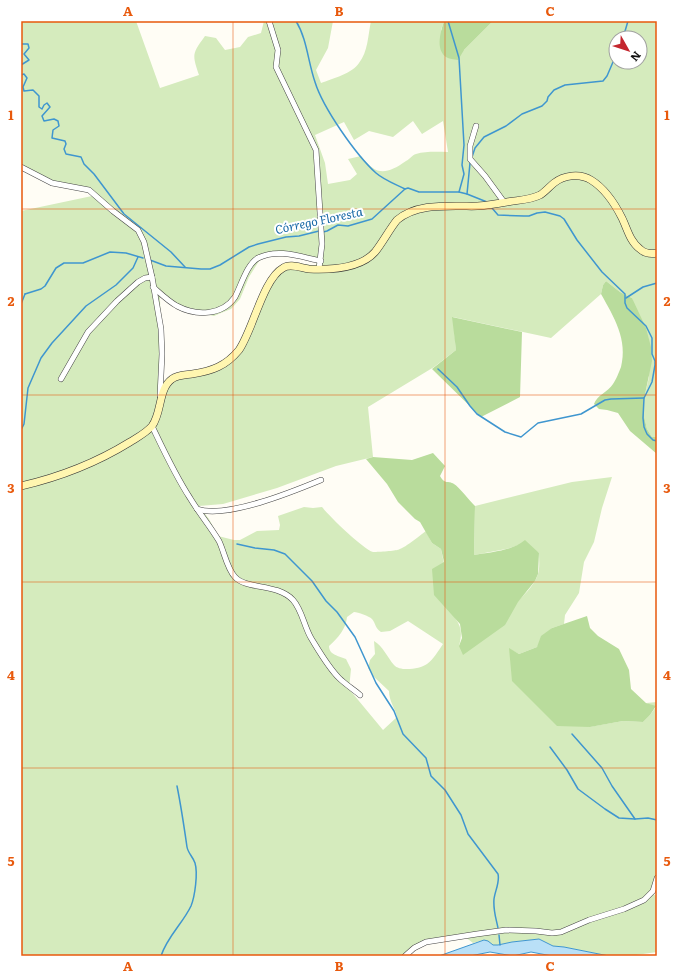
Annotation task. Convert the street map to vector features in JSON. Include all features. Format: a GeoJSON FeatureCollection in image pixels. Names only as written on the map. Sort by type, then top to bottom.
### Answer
{"type":"FeatureCollection","features":[{"type":"Feature","properties":{"kind":"main road"},"geometry":{"type":"LineString","coordinates":[[21,486],[65,474],[108,456],[147,432],[158,415],[164,390],[172,379],[184,375],[210,371],[226,362],[236,354],[244,342],[261,300],[272,278],[278,272],[287,266],[319,269],[348,266],[363,262],[375,252],[397,220],[414,210],[443,206],[490,205],[525,199],[539,195],[557,180],[564,177],[574,176],[586,178],[599,186],[608,196],[637,246],[650,254],[657,253]]}},
{"type":"Feature","properties":{"kind":"street"},"geometry":{"type":"LineString","coordinates":[[269,21],[278,50],[276,67],[316,150],[322,231],[321,261],[319,269]]}},
{"type":"Feature","properties":{"kind":"street"},"geometry":{"type":"LineString","coordinates":[[476,126],[470,146],[470,159],[485,176],[504,202]]}},
{"type":"Feature","properties":{"kind":"street"},"geometry":{"type":"LineString","coordinates":[[21,166],[52,183],[89,190],[112,211],[138,230],[144,242],[161,329],[160,403]]}},
{"type":"Feature","properties":{"kind":"street"},"geometry":{"type":"LineString","coordinates":[[153,287],[161,295],[181,308],[197,312],[212,312],[223,309],[231,303],[250,266],[259,258],[278,254],[287,254],[321,261]]}},
{"type":"Feature","properties":{"kind":"street"},"geometry":{"type":"LineString","coordinates":[[61,379],[85,338],[102,316],[138,282],[145,278],[152,277]]}},
{"type":"Feature","properties":{"kind":"street"},"geometry":{"type":"LineString","coordinates":[[152,426],[176,476],[218,540],[234,576],[242,582],[278,590],[289,596],[294,602],[306,629],[333,671],[360,695]]}},
{"type":"Feature","properties":{"kind":"street"},"geometry":{"type":"LineString","coordinates":[[196,508],[208,511],[224,510],[276,497],[321,480]]}},
{"type":"Feature","properties":{"kind":"street"},"geometry":{"type":"LineString","coordinates":[[405,956],[414,948],[426,942],[471,935],[506,930],[536,930],[552,933],[561,932],[590,920],[624,909],[644,900],[653,891],[657,878]]}},
{"type":"Feature","properties":{"kind":"green space"},"geometry":{"type":"Polygon","coordinates":[[[21,21],[136,21],[160,88],[199,75],[194,54],[205,36],[216,38],[225,50],[240,47],[248,37],[261,33],[264,21],[333,21],[328,48],[316,70],[321,83],[347,73],[356,67],[362,59],[366,49],[371,21],[444,21],[441,30],[464,50],[493,21],[657,21],[657,437],[652,437],[647,429],[644,416],[643,404],[649,377],[632,298],[620,292],[606,281],[603,285],[601,294],[551,338],[453,317],[456,350],[434,367],[368,407],[373,457],[336,466],[277,488],[223,504],[199,506],[209,519],[218,536],[234,540],[240,540],[257,531],[279,530],[280,525],[278,516],[304,507],[322,507],[354,539],[373,552],[400,549],[426,531],[432,543],[441,549],[455,618],[460,628],[461,638],[459,646],[504,613],[526,593],[538,574],[539,569],[539,553],[519,545],[474,555],[475,506],[572,482],[612,477],[602,508],[594,542],[584,562],[579,593],[565,615],[564,624],[552,628],[537,647],[519,654],[509,649],[589,727],[623,721],[643,722],[656,707],[646,703],[657,702],[657,885],[653,894],[657,896],[657,952],[629,956],[609,956],[553,946],[539,939],[493,945],[484,940],[473,943],[464,936],[423,943],[403,956],[21,956],[21,211],[92,196],[87,190],[54,185],[21,167],[21,21]],[[413,121],[393,137],[369,131],[354,140],[344,122],[315,135],[325,163],[328,184],[350,180],[357,174],[348,159],[361,156],[366,163],[377,170],[387,171],[399,166],[416,154],[428,152],[448,152],[443,121],[422,134],[413,121]],[[281,254],[265,257],[259,261],[249,277],[240,299],[231,309],[214,316],[174,306],[160,297],[162,388],[173,376],[214,368],[237,351],[269,278],[280,267],[290,263],[316,266],[317,260],[281,254]],[[354,612],[347,617],[343,629],[329,646],[329,649],[335,655],[346,659],[351,669],[349,689],[383,730],[397,717],[389,691],[373,676],[368,668],[370,660],[375,654],[374,641],[394,665],[405,669],[424,666],[434,657],[443,644],[408,621],[390,631],[381,632],[372,619],[366,615],[354,612]]]}},
{"type":"Feature","properties":{"kind":"green space"},"geometry":{"type":"Polygon","coordinates":[[[444,21],[493,21],[464,50],[458,60],[446,57],[441,49],[440,40],[444,21]]]}},
{"type":"Feature","properties":{"kind":"green space"},"geometry":{"type":"Polygon","coordinates":[[[606,281],[620,292],[632,298],[646,328],[651,347],[652,361],[643,404],[644,416],[647,429],[652,437],[657,437],[657,454],[630,431],[618,413],[599,409],[594,404],[598,398],[611,387],[621,367],[623,357],[623,347],[615,320],[601,294],[603,285],[606,281]]]}},
{"type":"Feature","properties":{"kind":"green space"},"geometry":{"type":"Polygon","coordinates":[[[452,317],[522,332],[520,397],[481,417],[432,369],[456,350],[452,317]]]}},
{"type":"Feature","properties":{"kind":"green space"},"geometry":{"type":"Polygon","coordinates":[[[433,453],[445,466],[440,476],[442,479],[456,486],[475,506],[474,555],[508,549],[525,540],[539,553],[538,574],[535,581],[518,602],[505,625],[463,655],[459,646],[462,638],[460,624],[434,595],[432,569],[444,562],[441,549],[432,543],[420,522],[398,502],[387,484],[366,459],[373,457],[412,460],[433,453]]]}},
{"type":"Feature","properties":{"kind":"green space"},"geometry":{"type":"Polygon","coordinates":[[[587,616],[590,628],[598,636],[619,649],[629,670],[631,689],[646,703],[656,706],[643,722],[623,721],[590,727],[557,726],[512,681],[509,648],[519,654],[537,647],[541,636],[552,628],[587,616]]]}},
{"type":"Feature","properties":{"kind":"water"},"geometry":{"type":"Polygon","coordinates":[[[539,939],[553,946],[609,956],[552,956],[531,952],[513,956],[490,952],[470,956],[439,956],[484,940],[493,945],[498,945],[539,939]]]}},
{"type":"Feature","properties":{"kind":"waterway"},"geometry":{"type":"LineString","coordinates":[[296,21],[303,35],[319,93],[341,130],[359,155],[376,173],[386,180],[405,189]]}},
{"type":"Feature","properties":{"kind":"waterway"},"geometry":{"type":"LineString","coordinates":[[448,21],[459,58],[464,145],[462,165],[464,174],[459,192]]}},
{"type":"Feature","properties":{"kind":"waterway"},"geometry":{"type":"LineString","coordinates":[[625,30],[628,21]]}},
{"type":"Feature","properties":{"kind":"waterway","name":"Córrego Floresta"},"geometry":{"type":"LineString","coordinates":[[21,44],[28,44],[29,48],[24,54],[29,60],[21,65]]}},
{"type":"Feature","properties":{"kind":"waterway"},"geometry":{"type":"LineString","coordinates":[[472,157],[475,148],[484,137],[506,126],[522,114],[542,106],[554,90],[565,85],[603,81],[610,70]]}},
{"type":"Feature","properties":{"kind":"waterway","name":"Córrego Floresta"},"geometry":{"type":"LineString","coordinates":[[21,75],[24,74],[27,78],[23,87],[24,91],[33,90],[39,96],[39,107],[42,109],[47,103],[50,107],[42,116],[44,121],[54,119],[58,121],[59,126],[53,130],[52,138],[65,141],[66,144],[64,149],[66,154],[81,157],[84,164],[94,174],[124,214],[171,252],[185,267]]}},
{"type":"Feature","properties":{"kind":"waterway"},"geometry":{"type":"LineString","coordinates":[[467,194],[470,163]]}},
{"type":"Feature","properties":{"kind":"waterway","name":"Córrego Floresta"},"geometry":{"type":"LineString","coordinates":[[323,232],[338,225],[348,226],[372,219],[408,188],[419,192],[459,192],[487,202]]}},
{"type":"Feature","properties":{"kind":"waterway","name":"Córrego Floresta"},"geometry":{"type":"LineString","coordinates":[[492,208],[498,215],[529,216],[545,212],[560,216],[564,219],[577,240],[602,272],[625,294],[625,303],[627,308],[646,326],[652,338],[652,354],[655,365],[652,382],[644,398],[643,418],[644,427],[647,434],[653,440],[657,441]]}},
{"type":"Feature","properties":{"kind":"waterway","name":"Córrego Floresta"},"geometry":{"type":"LineString","coordinates":[[150,260],[166,266],[210,269],[220,265],[249,247],[286,237],[299,236],[319,231]]}},
{"type":"Feature","properties":{"kind":"waterway"},"geometry":{"type":"LineString","coordinates":[[25,294],[41,289],[45,286],[56,268],[64,263],[83,263],[110,252],[126,253],[143,258]]}},
{"type":"Feature","properties":{"kind":"waterway"},"geometry":{"type":"LineString","coordinates":[[21,430],[24,424],[28,388],[41,358],[52,343],[86,306],[116,285],[133,268],[138,257]]}},
{"type":"Feature","properties":{"kind":"waterway"},"geometry":{"type":"LineString","coordinates":[[626,298],[643,287],[657,283]]}},
{"type":"Feature","properties":{"kind":"waterway"},"geometry":{"type":"LineString","coordinates":[[21,304],[25,294]]}},
{"type":"Feature","properties":{"kind":"waterway"},"geometry":{"type":"LineString","coordinates":[[438,369],[457,387],[477,414],[505,432],[521,437],[538,423],[581,414],[605,400],[644,398]]}},
{"type":"Feature","properties":{"kind":"waterway"},"geometry":{"type":"LineString","coordinates":[[237,544],[274,550],[285,554],[312,581],[355,637],[376,683],[394,711],[403,734],[426,758],[431,776],[445,790],[461,815],[468,834],[498,874],[494,903],[498,928]]}},
{"type":"Feature","properties":{"kind":"waterway"},"geometry":{"type":"LineString","coordinates":[[572,734],[602,768],[612,786],[635,819]]}},
{"type":"Feature","properties":{"kind":"waterway"},"geometry":{"type":"LineString","coordinates":[[550,747],[567,770],[578,789],[605,809],[619,818],[648,818],[657,820]]}},
{"type":"Feature","properties":{"kind":"waterway"},"geometry":{"type":"LineString","coordinates":[[161,956],[171,936],[191,906],[196,884],[196,867],[187,847],[177,786]]}},
{"type":"Feature","properties":{"kind":"waterway"},"geometry":{"type":"LineString","coordinates":[[499,935],[500,945]]}}]}
